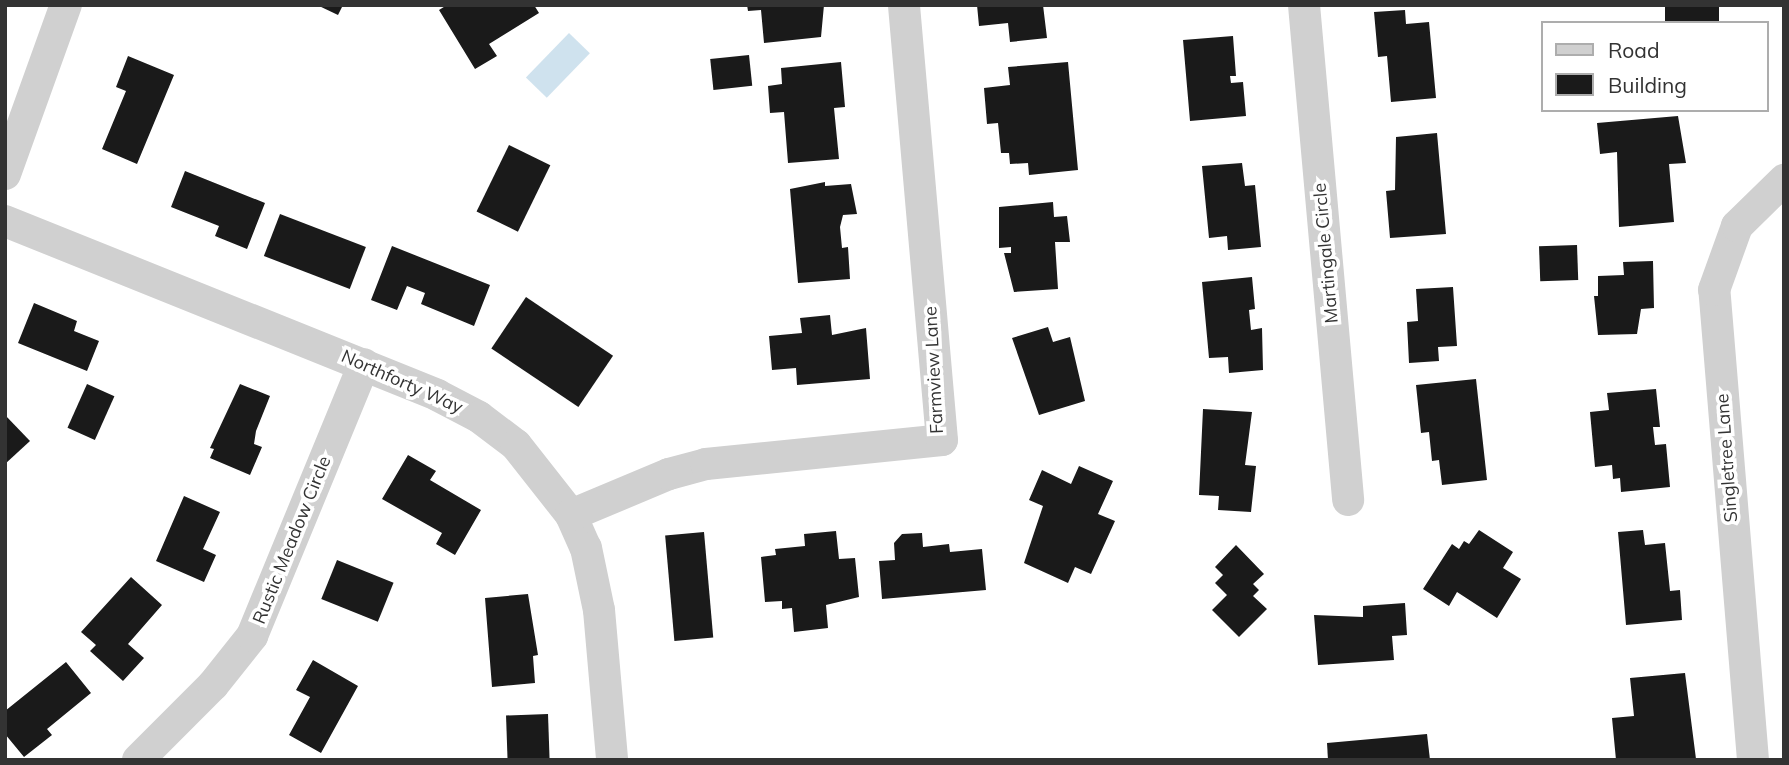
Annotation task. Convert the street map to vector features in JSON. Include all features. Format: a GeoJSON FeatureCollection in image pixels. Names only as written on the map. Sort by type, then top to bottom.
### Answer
{"type":"FeatureCollection","features":[{"type":"Feature","properties":{"kind":"street"},"geometry":{"type":"LineString","coordinates":[[5,174],[66,5]]}},
{"type":"Feature","properties":{"kind":"street","name":"Farmview Lane"},"geometry":{"type":"LineString","coordinates":[[571,515],[669,474],[706,464],[942,440],[904,5]]}},
{"type":"Feature","properties":{"kind":"street","name":"Martingale Circle"},"geometry":{"type":"LineString","coordinates":[[1304,5],[1348,500]]}},
{"type":"Feature","properties":{"kind":"street","name":"Singletree Lane"},"geometry":{"type":"LineString","coordinates":[[1753,760],[1714,290],[1737,226],[1771,187],[1784,180]]}},
{"type":"Feature","properties":{"kind":"street","name":"Northforty Way"},"geometry":{"type":"LineString","coordinates":[[5,221],[364,364],[479,417],[516,445],[571,515],[595,579],[612,760]]}},
{"type":"Feature","properties":{"kind":"street","name":"Rustic Meadow Circle"},"geometry":{"type":"LineString","coordinates":[[138,760],[213,685],[252,636],[364,364]]}},
{"type":"Feature","properties":{"kind":"water"},"geometry":{"type":"Polygon","coordinates":[[[569,33],[590,53],[547,98],[526,78],[569,33]]]}},
{"type":"Feature","properties":{"kind":"building"},"geometry":{"type":"Polygon","coordinates":[[[317,5],[343,5],[338,15],[317,5]]]}},
{"type":"Feature","properties":{"kind":"building"},"geometry":{"type":"Polygon","coordinates":[[[447,5],[534,5],[539,13],[489,44],[497,56],[475,69],[439,10],[447,5]]]}},
{"type":"Feature","properties":{"kind":"building"},"geometry":{"type":"Polygon","coordinates":[[[747,5],[824,5],[821,37],[764,43],[761,10],[748,11],[747,5]]]}},
{"type":"Feature","properties":{"kind":"building"},"geometry":{"type":"Polygon","coordinates":[[[977,5],[1043,5],[1047,38],[1010,42],[1008,23],[979,26],[977,5]]]}},
{"type":"Feature","properties":{"kind":"building"},"geometry":{"type":"Polygon","coordinates":[[[1665,5],[1719,5],[1719,21],[1665,21],[1665,5]]]}},
{"type":"Feature","properties":{"kind":"building"},"geometry":{"type":"Polygon","coordinates":[[[1405,10],[1406,24],[1429,22],[1436,98],[1391,102],[1387,56],[1378,57],[1374,12],[1405,10]]]}},
{"type":"Feature","properties":{"kind":"building"},"geometry":{"type":"Polygon","coordinates":[[[1233,36],[1236,76],[1230,76],[1231,83],[1243,82],[1246,116],[1190,121],[1183,40],[1233,36]]]}},
{"type":"Feature","properties":{"kind":"building"},"geometry":{"type":"Polygon","coordinates":[[[749,55],[752,86],[713,90],[710,59],[749,55]]]}},
{"type":"Feature","properties":{"kind":"building"},"geometry":{"type":"Polygon","coordinates":[[[128,56],[174,75],[137,164],[102,149],[126,91],[116,87],[128,56]]]}},
{"type":"Feature","properties":{"kind":"building"},"geometry":{"type":"Polygon","coordinates":[[[841,62],[845,107],[834,108],[839,159],[788,163],[784,112],[770,113],[768,86],[782,84],[781,68],[841,62]]]}},
{"type":"Feature","properties":{"kind":"building"},"geometry":{"type":"Polygon","coordinates":[[[1068,62],[1078,170],[1029,175],[1028,163],[1010,164],[1009,153],[1001,153],[998,123],[987,124],[984,88],[1010,85],[1008,67],[1068,62]]]}},
{"type":"Feature","properties":{"kind":"building"},"geometry":{"type":"Polygon","coordinates":[[[1678,116],[1686,163],[1669,164],[1674,222],[1619,227],[1617,152],[1600,154],[1597,123],[1678,116]]]}},
{"type":"Feature","properties":{"kind":"building"},"geometry":{"type":"Polygon","coordinates":[[[1437,133],[1446,234],[1390,238],[1386,191],[1395,190],[1396,137],[1437,133]]]}},
{"type":"Feature","properties":{"kind":"building"},"geometry":{"type":"Polygon","coordinates":[[[509,145],[550,165],[518,232],[477,212],[509,145]]]}},
{"type":"Feature","properties":{"kind":"building"},"geometry":{"type":"Polygon","coordinates":[[[1242,163],[1245,186],[1255,185],[1261,247],[1228,250],[1227,236],[1209,238],[1202,166],[1242,163]]]}},
{"type":"Feature","properties":{"kind":"building"},"geometry":{"type":"Polygon","coordinates":[[[185,171],[265,203],[247,249],[215,236],[219,226],[171,207],[185,171]]]}},
{"type":"Feature","properties":{"kind":"building"},"geometry":{"type":"Polygon","coordinates":[[[825,182],[825,186],[851,184],[857,214],[843,215],[840,227],[842,248],[848,247],[850,279],[798,283],[790,189],[825,182]]]}},
{"type":"Feature","properties":{"kind":"building"},"geometry":{"type":"Polygon","coordinates":[[[1053,202],[1054,217],[1067,216],[1070,242],[1055,242],[1058,289],[1014,292],[1004,253],[1011,253],[1011,247],[999,248],[999,207],[1053,202]]]}},
{"type":"Feature","properties":{"kind":"building"},"geometry":{"type":"Polygon","coordinates":[[[280,214],[366,247],[350,289],[264,256],[280,214]]]}},
{"type":"Feature","properties":{"kind":"building"},"geometry":{"type":"Polygon","coordinates":[[[1577,245],[1578,280],[1540,281],[1539,246],[1577,245]]]}},
{"type":"Feature","properties":{"kind":"building"},"geometry":{"type":"Polygon","coordinates":[[[392,246],[490,285],[474,326],[421,304],[425,293],[407,286],[397,310],[371,300],[392,246]]]}},
{"type":"Feature","properties":{"kind":"building"},"geometry":{"type":"Polygon","coordinates":[[[1653,261],[1654,308],[1641,309],[1637,334],[1598,335],[1594,296],[1598,296],[1598,276],[1624,275],[1623,262],[1653,261]]]}},
{"type":"Feature","properties":{"kind":"building"},"geometry":{"type":"Polygon","coordinates":[[[1252,277],[1255,309],[1249,310],[1251,330],[1262,328],[1263,370],[1229,373],[1228,357],[1209,358],[1202,282],[1252,277]]]}},
{"type":"Feature","properties":{"kind":"building"},"geometry":{"type":"Polygon","coordinates":[[[1453,287],[1457,346],[1438,347],[1439,361],[1409,363],[1407,322],[1418,321],[1416,289],[1453,287]]]}},
{"type":"Feature","properties":{"kind":"building"},"geometry":{"type":"Polygon","coordinates":[[[526,297],[613,356],[578,407],[491,348],[526,297]]]}},
{"type":"Feature","properties":{"kind":"building"},"geometry":{"type":"Polygon","coordinates":[[[34,303],[77,321],[74,331],[99,341],[87,371],[18,343],[34,303]]]}},
{"type":"Feature","properties":{"kind":"building"},"geometry":{"type":"Polygon","coordinates":[[[830,315],[832,335],[866,328],[870,379],[797,385],[796,368],[772,370],[769,336],[802,333],[800,318],[830,315]]]}},
{"type":"Feature","properties":{"kind":"building"},"geometry":{"type":"Polygon","coordinates":[[[1048,327],[1053,342],[1070,337],[1085,401],[1039,415],[1012,338],[1048,327]]]}},
{"type":"Feature","properties":{"kind":"building"},"geometry":{"type":"Polygon","coordinates":[[[1476,379],[1487,480],[1442,485],[1439,460],[1432,461],[1429,432],[1421,433],[1416,385],[1476,379]]]}},
{"type":"Feature","properties":{"kind":"building"},"geometry":{"type":"Polygon","coordinates":[[[87,384],[114,396],[95,440],[67,428],[87,384]]]}},
{"type":"Feature","properties":{"kind":"building"},"geometry":{"type":"Polygon","coordinates":[[[240,384],[270,396],[256,431],[254,444],[262,447],[250,475],[210,458],[214,449],[210,448],[240,384]]]}},
{"type":"Feature","properties":{"kind":"building"},"geometry":{"type":"Polygon","coordinates":[[[1656,389],[1660,427],[1653,427],[1655,445],[1666,444],[1670,487],[1621,492],[1620,478],[1613,479],[1612,465],[1595,467],[1590,412],[1609,410],[1607,393],[1656,389]]]}},
{"type":"Feature","properties":{"kind":"building"},"geometry":{"type":"Polygon","coordinates":[[[1203,409],[1252,412],[1245,465],[1256,466],[1251,512],[1218,510],[1219,496],[1199,495],[1203,409]]]}},
{"type":"Feature","properties":{"kind":"building"},"geometry":{"type":"Polygon","coordinates":[[[5,415],[30,441],[5,464],[5,415]]]}},
{"type":"Feature","properties":{"kind":"building"},"geometry":{"type":"Polygon","coordinates":[[[408,455],[436,471],[430,480],[481,510],[455,555],[436,544],[442,533],[382,499],[408,455]]]}},
{"type":"Feature","properties":{"kind":"building"},"geometry":{"type":"Polygon","coordinates":[[[1079,466],[1113,481],[1098,514],[1115,521],[1091,574],[1075,567],[1068,583],[1024,563],[1043,506],[1029,500],[1042,470],[1071,484],[1079,466]]]}},
{"type":"Feature","properties":{"kind":"building"},"geometry":{"type":"Polygon","coordinates":[[[184,496],[220,512],[203,549],[216,555],[204,582],[156,561],[184,496]]]}},
{"type":"Feature","properties":{"kind":"building"},"geometry":{"type":"Polygon","coordinates":[[[1479,530],[1513,552],[1503,568],[1521,579],[1497,618],[1457,592],[1449,606],[1423,589],[1452,544],[1459,549],[1464,541],[1469,544],[1479,530]]]}},
{"type":"Feature","properties":{"kind":"building"},"geometry":{"type":"Polygon","coordinates":[[[1643,530],[1645,545],[1665,543],[1670,591],[1680,590],[1682,620],[1626,625],[1618,532],[1643,530]]]}},
{"type":"Feature","properties":{"kind":"building"},"geometry":{"type":"Polygon","coordinates":[[[836,531],[839,559],[855,558],[859,597],[826,605],[828,628],[794,632],[792,608],[782,609],[782,601],[765,602],[761,557],[776,555],[775,549],[805,546],[804,534],[836,531]]]}},
{"type":"Feature","properties":{"kind":"building"},"geometry":{"type":"Polygon","coordinates":[[[704,532],[713,638],[674,641],[665,535],[704,532]]]}},
{"type":"Feature","properties":{"kind":"building"},"geometry":{"type":"Polygon","coordinates":[[[922,533],[923,547],[949,544],[950,552],[982,549],[986,590],[882,599],[879,561],[895,560],[894,543],[902,534],[922,533]]]}},
{"type":"Feature","properties":{"kind":"building"},"geometry":{"type":"Polygon","coordinates":[[[1236,545],[1264,574],[1253,584],[1259,590],[1253,596],[1267,609],[1239,637],[1212,610],[1227,595],[1215,583],[1223,575],[1215,567],[1236,545]]]}},
{"type":"Feature","properties":{"kind":"building"},"geometry":{"type":"Polygon","coordinates":[[[337,560],[394,583],[378,622],[321,599],[337,560]]]}},
{"type":"Feature","properties":{"kind":"building"},"geometry":{"type":"Polygon","coordinates":[[[131,577],[162,605],[128,644],[144,658],[123,681],[90,651],[96,645],[81,632],[131,577]]]}},
{"type":"Feature","properties":{"kind":"building"},"geometry":{"type":"Polygon","coordinates":[[[528,594],[538,655],[533,656],[535,683],[492,687],[485,598],[528,594]]]}},
{"type":"Feature","properties":{"kind":"building"},"geometry":{"type":"Polygon","coordinates":[[[1405,603],[1407,635],[1392,636],[1394,660],[1318,665],[1314,615],[1363,617],[1363,606],[1405,603]]]}},
{"type":"Feature","properties":{"kind":"building"},"geometry":{"type":"Polygon","coordinates":[[[313,660],[358,686],[321,753],[289,735],[310,697],[296,690],[313,660]]]}},
{"type":"Feature","properties":{"kind":"building"},"geometry":{"type":"Polygon","coordinates":[[[66,662],[91,693],[47,729],[52,735],[24,757],[5,734],[5,711],[66,662]]]}},
{"type":"Feature","properties":{"kind":"building"},"geometry":{"type":"Polygon","coordinates":[[[1685,673],[1696,759],[1616,760],[1612,718],[1634,716],[1630,678],[1685,673]]]}},
{"type":"Feature","properties":{"kind":"building"},"geometry":{"type":"Polygon","coordinates":[[[548,714],[550,760],[508,760],[506,715],[548,714]]]}},
{"type":"Feature","properties":{"kind":"building"},"geometry":{"type":"Polygon","coordinates":[[[1427,734],[1430,760],[1328,760],[1327,743],[1427,734]]]}}]}
